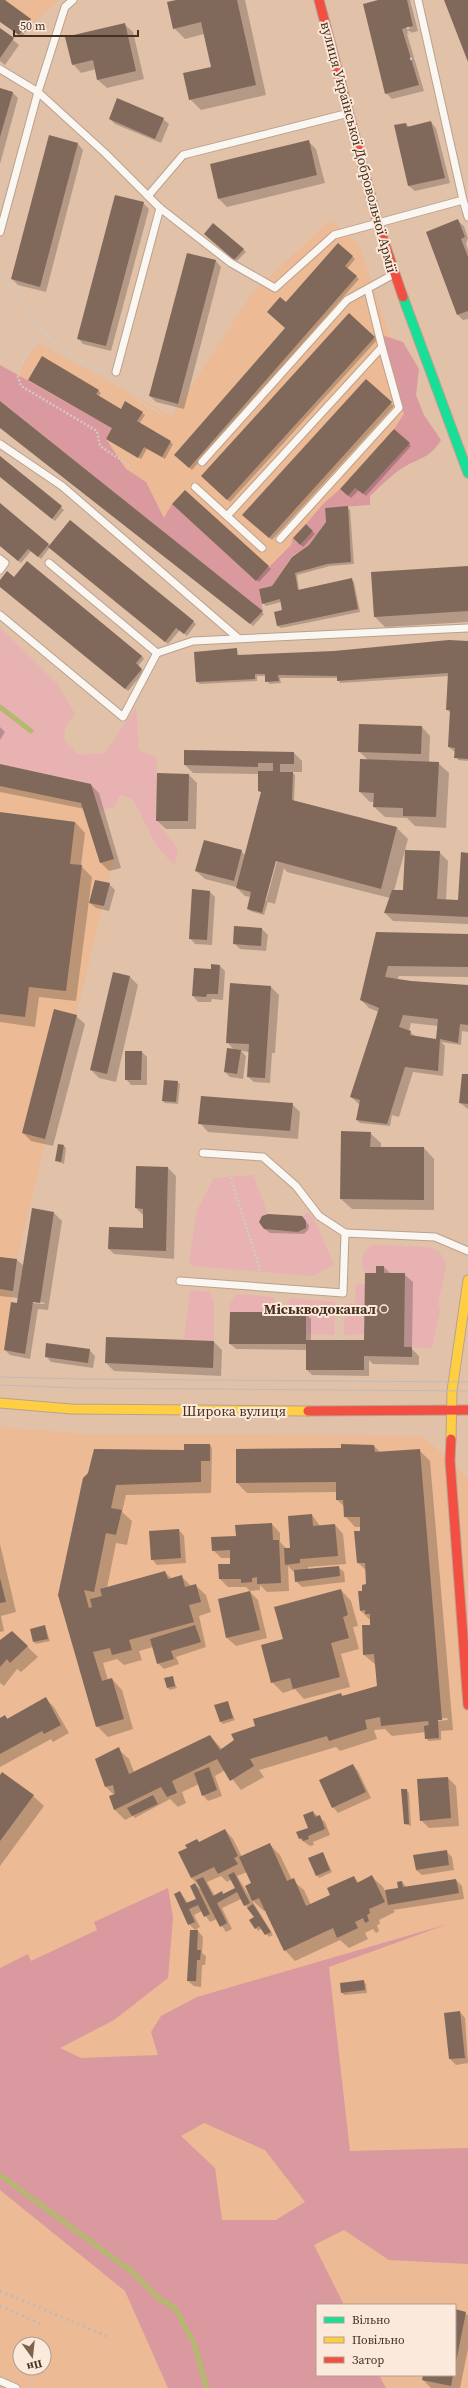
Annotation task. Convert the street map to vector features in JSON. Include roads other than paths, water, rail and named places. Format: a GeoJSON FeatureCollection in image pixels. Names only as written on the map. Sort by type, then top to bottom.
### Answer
{"type":"FeatureCollection","features":[{"type":"Feature","properties":{"kind":"street","name":"вулиця Української Добровольчої Армії"},"geometry":{"type":"LineString","coordinates":[[319,0],[378,224],[394,274],[468,473]]}},
{"type":"Feature","properties":{"kind":"street"},"geometry":{"type":"LineString","coordinates":[[468,1280],[451,1409],[450,1461],[468,1705]]}},
{"type":"Feature","properties":{"kind":"street","name":"Широка вулиця"},"geometry":{"type":"LineString","coordinates":[[0,1403],[71,1410],[247,1412],[468,1410]]}},
{"type":"Feature","properties":{"kind":"lane"},"geometry":{"type":"LineString","coordinates":[[0,232],[38,92],[65,7],[73,0]]}},
{"type":"Feature","properties":{"kind":"lane"},"geometry":{"type":"LineString","coordinates":[[418,0],[468,217]]}},
{"type":"Feature","properties":{"kind":"lane"},"geometry":{"type":"LineString","coordinates":[[0,69],[38,92],[106,153],[160,208],[231,263],[275,288],[334,235],[358,227],[378,224],[463,200]]}},
{"type":"Feature","properties":{"kind":"lane"},"geometry":{"type":"LineString","coordinates":[[148,196],[183,156],[349,113]]}},
{"type":"Feature","properties":{"kind":"lane"},"geometry":{"type":"LineString","coordinates":[[116,372],[160,208]]}},
{"type":"Feature","properties":{"kind":"lane"},"geometry":{"type":"LineString","coordinates":[[202,462],[347,300],[368,290],[394,274]]}},
{"type":"Feature","properties":{"kind":"lane"},"geometry":{"type":"LineString","coordinates":[[280,539],[399,408],[368,290]]}},
{"type":"Feature","properties":{"kind":"lane"},"geometry":{"type":"LineString","coordinates":[[227,516],[382,347]]}},
{"type":"Feature","properties":{"kind":"lane"},"geometry":{"type":"LineString","coordinates":[[0,444],[62,486],[238,638]]}},
{"type":"Feature","properties":{"kind":"lane"},"geometry":{"type":"LineString","coordinates":[[195,487],[262,548]]}},
{"type":"Feature","properties":{"kind":"lane"},"geometry":{"type":"LineString","coordinates":[[0,559],[5,563],[0,570]]}},
{"type":"Feature","properties":{"kind":"lane"},"geometry":{"type":"LineString","coordinates":[[49,563],[157,653]]}},
{"type":"Feature","properties":{"kind":"lane"},"geometry":{"type":"LineString","coordinates":[[0,615],[123,718],[157,653],[193,640],[468,628]]}},
{"type":"Feature","properties":{"kind":"lane"},"geometry":{"type":"LineString","coordinates":[[203,1153],[263,1157],[296,1186],[319,1216],[345,1233],[435,1237],[468,1250]]}},
{"type":"Feature","properties":{"kind":"lane"},"geometry":{"type":"LineString","coordinates":[[180,1281],[343,1293],[345,1233]]}},
{"type":"Feature","properties":{"kind":"lane"},"geometry":{"type":"LineString","coordinates":[[0,2381],[16,2388]]}},
{"type":"Feature","properties":{"kind":"waterway"},"geometry":{"type":"LineString","coordinates":[[0,707],[31,731]]}},
{"type":"Feature","properties":{"kind":"waterway"},"geometry":{"type":"LineString","coordinates":[[0,2175],[135,2274],[157,2297],[175,2308],[193,2341],[207,2388]]}},
{"type":"Feature","properties":{"kind":"tram line"},"geometry":{"type":"LineString","coordinates":[[0,1377],[468,1382]]}},
{"type":"Feature","properties":{"kind":"tram line"},"geometry":{"type":"LineString","coordinates":[[0,1385],[80,1388],[468,1391]]}},
{"type":"Feature","properties":{"kind":"railway"},"geometry":{"type":"LineString","coordinates":[[0,2291],[109,2337]]}},
{"type":"Feature","properties":{"kind":"railway"},"geometry":{"type":"LineString","coordinates":[[0,2306],[41,2324]]}},
{"type":"Feature","properties":{"kind":"place","name":"Міськводоканал"},"geometry":{"type":"Point","coordinates":[384,1309]}}]}
